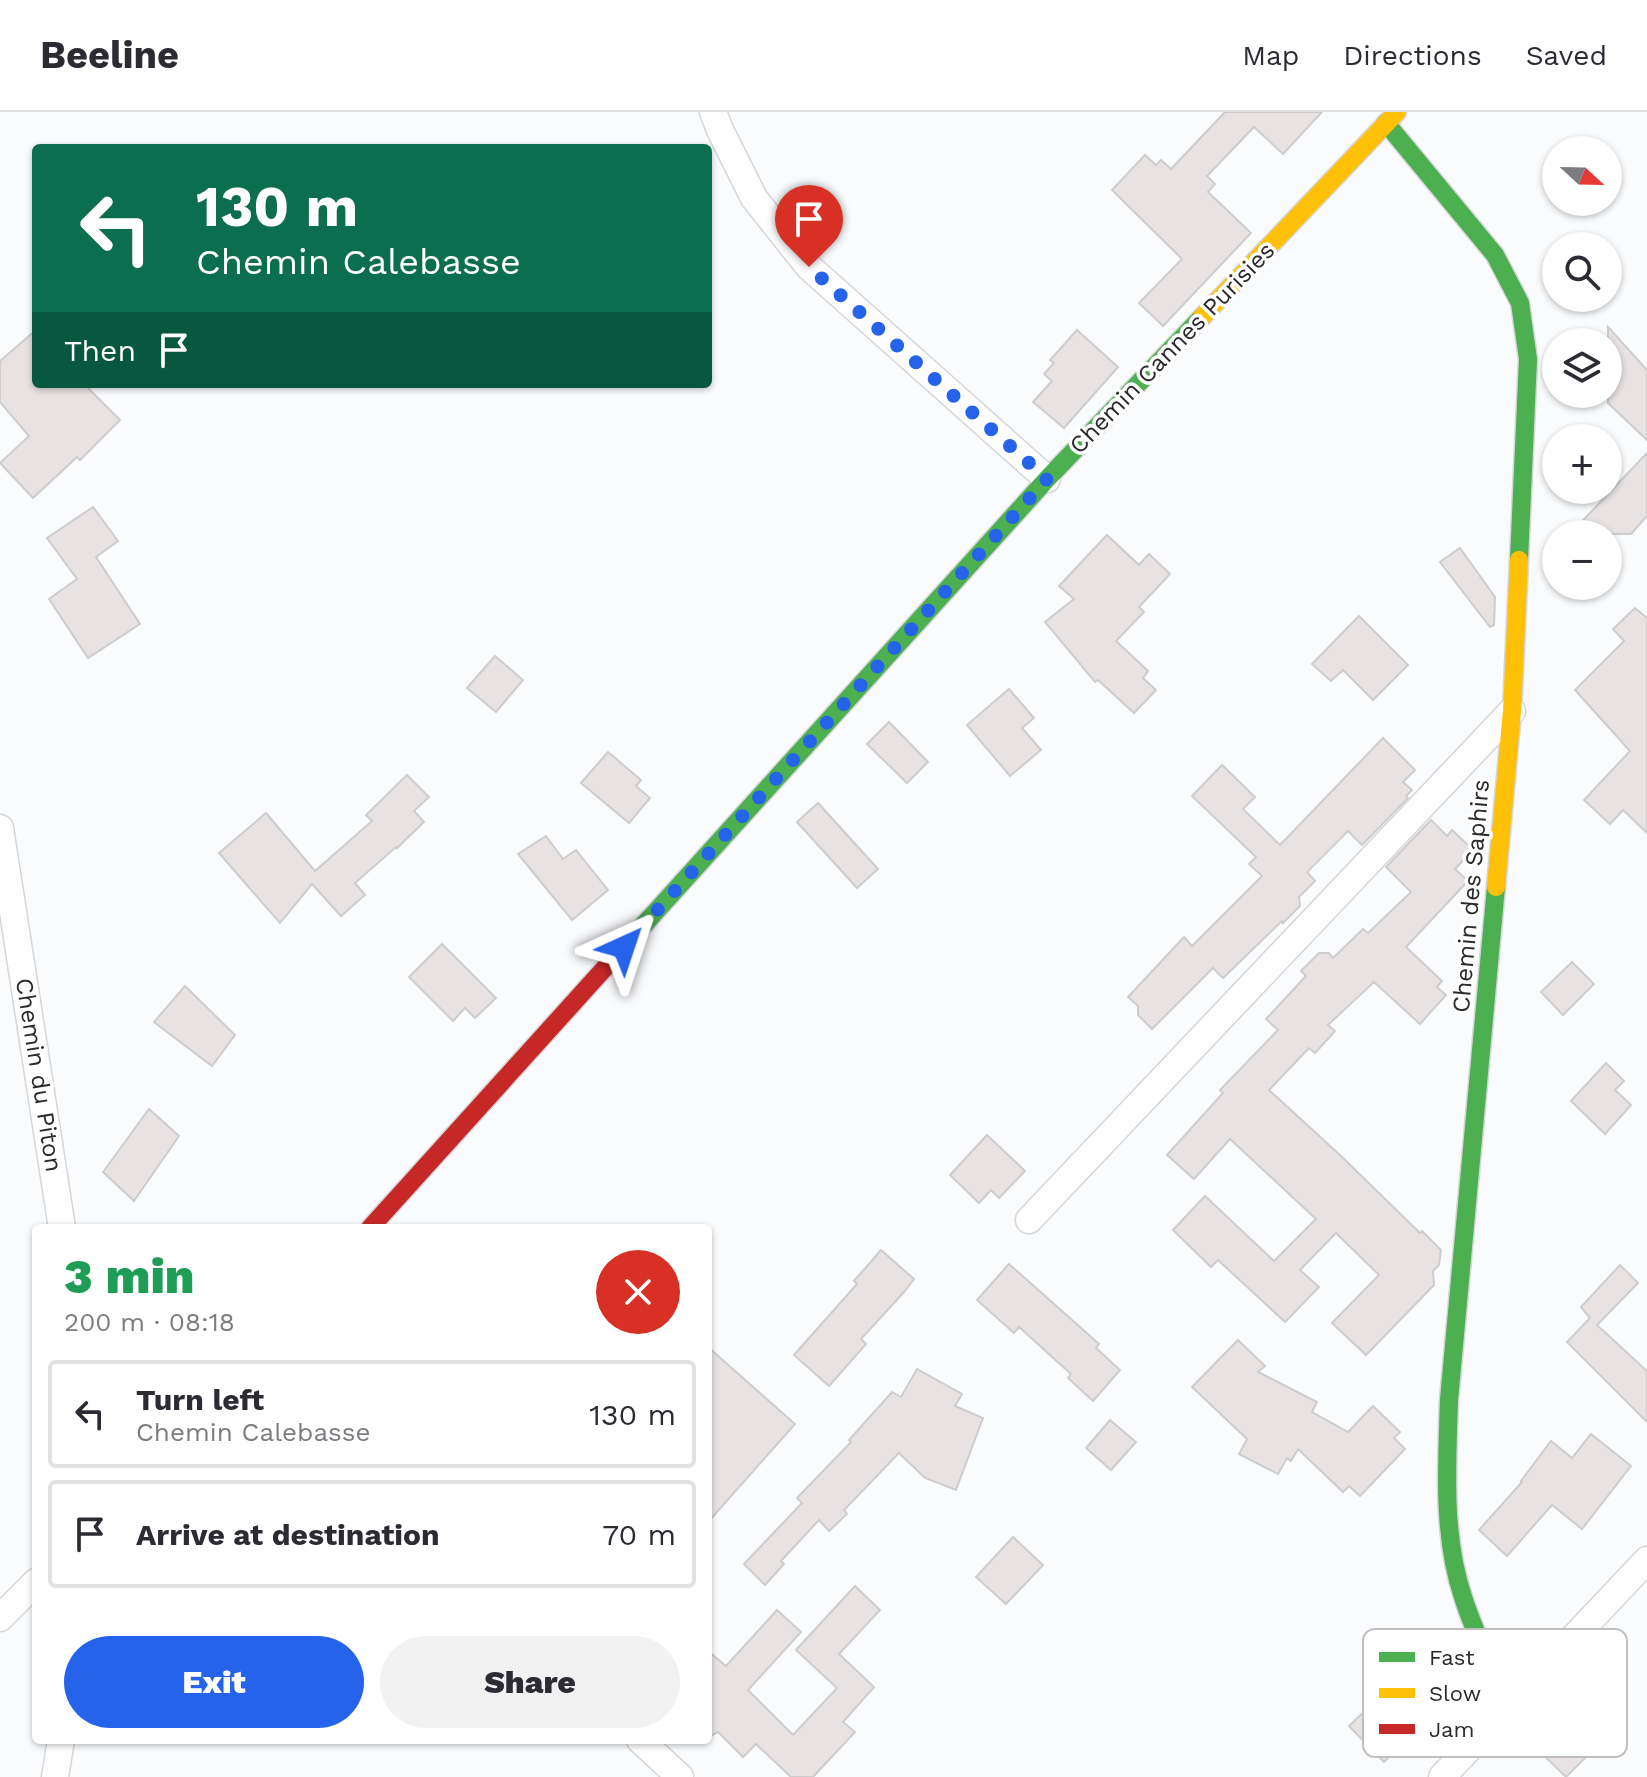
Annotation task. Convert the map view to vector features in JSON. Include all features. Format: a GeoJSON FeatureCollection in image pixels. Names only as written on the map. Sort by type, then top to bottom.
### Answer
{"type":"FeatureCollection","features":[{"type":"Feature","properties":{"kind":"street"},"geometry":{"type":"LineString","coordinates":[[713,112],[754,198],[809,267],[1047,479]]}},
{"type":"Feature","properties":{"kind":"street","name":"Chemin Cannes Purisies"},"geometry":{"type":"LineString","coordinates":[[374,1224],[1047,479],[1391,118]]}},
{"type":"Feature","properties":{"kind":"street","name":"Chemin des Saphirs"},"geometry":{"type":"LineString","coordinates":[[1391,118],[1495,255],[1520,303],[1528,359],[1512,711],[1449,1400],[1447,1476],[1452,1551],[1462,1595],[1475,1629]]}},
{"type":"Feature","properties":{"kind":"street"},"geometry":{"type":"LineString","coordinates":[[1029,1220],[1512,711]]}},
{"type":"Feature","properties":{"kind":"street","name":"Chemin du Piton"},"geometry":{"type":"LineString","coordinates":[[0,828],[61,1224]]}},
{"type":"Feature","properties":{"kind":"street"},"geometry":{"type":"LineString","coordinates":[[1582,1629],[1647,1560]]}},
{"type":"Feature","properties":{"kind":"street"},"geometry":{"type":"LineString","coordinates":[[0,1618],[32,1586]]}},
{"type":"Feature","properties":{"kind":"street"},"geometry":{"type":"LineString","coordinates":[[55,1777],[60,1744]]}},
{"type":"Feature","properties":{"kind":"street"},"geometry":{"type":"LineString","coordinates":[[644,1744],[680,1777]]}},
{"type":"Feature","properties":{"kind":"street"},"geometry":{"type":"LineString","coordinates":[[1442,1777],[1461,1757]]}},
{"type":"Feature","properties":{"kind":"building"},"geometry":{"type":"Polygon","coordinates":[[[1225,112],[1322,112],[1283,154],[1254,127],[1207,176],[1215,184],[1208,192],[1251,233],[1163,326],[1139,303],[1182,259],[1112,190],[1145,155],[1156,165],[1161,160],[1171,169],[1225,112]]]}},
{"type":"Feature","properties":{"kind":"building"},"geometry":{"type":"Polygon","coordinates":[[[1077,330],[1118,367],[1064,428],[1033,402],[1052,381],[1044,374],[1054,363],[1050,360],[1077,330]]]}},
{"type":"Feature","properties":{"kind":"building"},"geometry":{"type":"Polygon","coordinates":[[[32,333],[32,388],[88,388],[120,420],[80,460],[77,457],[33,498],[0,463],[29,436],[0,402],[0,361],[32,333]]]}},
{"type":"Feature","properties":{"kind":"building"},"geometry":{"type":"Polygon","coordinates":[[[1622,342],[1647,370],[1647,440],[1613,408],[1622,408],[1622,342]]]}},
{"type":"Feature","properties":{"kind":"building"},"geometry":{"type":"Polygon","coordinates":[[[1647,453],[1647,516],[1631,534],[1622,534],[1622,520],[1583,520],[1599,504],[1622,504],[1622,479],[1647,453]]]}},
{"type":"Feature","properties":{"kind":"building"},"geometry":{"type":"Polygon","coordinates":[[[93,507],[118,541],[96,557],[140,624],[88,658],[49,599],[77,579],[47,538],[93,507]]]}},
{"type":"Feature","properties":{"kind":"building"},"geometry":{"type":"Polygon","coordinates":[[[1107,535],[1139,565],[1149,554],[1170,574],[1139,607],[1144,612],[1116,641],[1148,671],[1143,678],[1156,690],[1134,713],[1098,680],[1095,682],[1045,622],[1074,599],[1059,586],[1107,535]]]}},
{"type":"Feature","properties":{"kind":"building"},"geometry":{"type":"Polygon","coordinates":[[[1460,548],[1495,597],[1494,625],[1490,627],[1440,562],[1460,548]]]}},
{"type":"Feature","properties":{"kind":"building"},"geometry":{"type":"Polygon","coordinates":[[[1635,608],[1647,618],[1647,833],[1623,810],[1610,824],[1584,800],[1630,751],[1575,690],[1624,641],[1613,629],[1635,608]]]}},
{"type":"Feature","properties":{"kind":"building"},"geometry":{"type":"Polygon","coordinates":[[[1359,616],[1408,665],[1373,700],[1343,670],[1331,681],[1312,664],[1359,616]]]}},
{"type":"Feature","properties":{"kind":"building"},"geometry":{"type":"Polygon","coordinates":[[[495,656],[523,680],[496,712],[467,688],[495,656]]]}},
{"type":"Feature","properties":{"kind":"building"},"geometry":{"type":"Polygon","coordinates":[[[1009,689],[1034,718],[1022,728],[1041,750],[1010,776],[967,725],[1009,689]]]}},
{"type":"Feature","properties":{"kind":"building"},"geometry":{"type":"Polygon","coordinates":[[[889,722],[928,762],[907,783],[867,744],[889,722]]]}},
{"type":"Feature","properties":{"kind":"building"},"geometry":{"type":"Polygon","coordinates":[[[1383,738],[1415,770],[1403,782],[1412,790],[1406,796],[1408,798],[1362,845],[1348,831],[1307,872],[1315,881],[1299,897],[1300,906],[1223,978],[1213,968],[1152,1029],[1138,1015],[1138,1006],[1128,997],[1184,937],[1192,946],[1262,876],[1249,864],[1256,857],[1192,796],[1222,765],[1255,797],[1243,809],[1280,845],[1383,738]]]}},
{"type":"Feature","properties":{"kind":"building"},"geometry":{"type":"Polygon","coordinates":[[[608,752],[641,780],[636,786],[650,798],[629,823],[581,783],[608,752]]]}},
{"type":"Feature","properties":{"kind":"building"},"geometry":{"type":"Polygon","coordinates":[[[407,775],[429,797],[414,811],[424,822],[355,883],[365,895],[341,916],[312,884],[280,923],[219,853],[266,813],[315,871],[372,821],[366,815],[407,775]]]}},
{"type":"Feature","properties":{"kind":"building"},"geometry":{"type":"Polygon","coordinates":[[[818,803],[878,869],[857,888],[797,822],[818,803]]]}},
{"type":"Feature","properties":{"kind":"building"},"geometry":{"type":"Polygon","coordinates":[[[1431,820],[1447,836],[1452,830],[1473,850],[1455,869],[1468,881],[1406,947],[1442,981],[1437,987],[1446,995],[1420,1024],[1374,982],[1328,1025],[1335,1031],[1315,1053],[1309,1048],[1269,1090],[1441,1250],[1439,1265],[1433,1271],[1434,1285],[1366,1355],[1332,1323],[1379,1275],[1336,1233],[1300,1270],[1319,1287],[1285,1322],[1218,1260],[1211,1267],[1173,1230],[1205,1196],[1274,1261],[1316,1219],[1230,1139],[1194,1179],[1167,1155],[1223,1093],[1220,1090],[1278,1030],[1266,1019],[1306,976],[1301,971],[1319,953],[1329,953],[1333,958],[1363,929],[1368,933],[1411,892],[1386,867],[1431,820]]]}},
{"type":"Feature","properties":{"kind":"building"},"geometry":{"type":"Polygon","coordinates":[[[546,836],[563,859],[576,850],[608,890],[572,920],[518,854],[546,836]]]}},
{"type":"Feature","properties":{"kind":"building"},"geometry":{"type":"Polygon","coordinates":[[[442,944],[496,998],[475,1018],[465,1008],[453,1021],[409,977],[442,944]]]}},
{"type":"Feature","properties":{"kind":"building"},"geometry":{"type":"Polygon","coordinates":[[[1572,962],[1594,984],[1563,1015],[1541,992],[1572,962]]]}},
{"type":"Feature","properties":{"kind":"building"},"geometry":{"type":"Polygon","coordinates":[[[185,986],[235,1035],[212,1066],[154,1022],[185,986]]]}},
{"type":"Feature","properties":{"kind":"building"},"geometry":{"type":"Polygon","coordinates":[[[1606,1063],[1624,1081],[1615,1090],[1631,1105],[1605,1134],[1571,1101],[1606,1063]]]}},
{"type":"Feature","properties":{"kind":"building"},"geometry":{"type":"Polygon","coordinates":[[[149,1109],[179,1136],[134,1201],[103,1172],[149,1109]]]}},
{"type":"Feature","properties":{"kind":"building"},"geometry":{"type":"Polygon","coordinates":[[[987,1135],[1025,1171],[999,1198],[991,1190],[979,1203],[950,1175],[987,1135]]]}},
{"type":"Feature","properties":{"kind":"building"},"geometry":{"type":"Polygon","coordinates":[[[881,1250],[914,1279],[861,1339],[866,1344],[829,1386],[794,1355],[857,1284],[854,1281],[881,1250]]]}},
{"type":"Feature","properties":{"kind":"building"},"geometry":{"type":"Polygon","coordinates":[[[1009,1264],[1099,1344],[1096,1348],[1120,1370],[1093,1401],[1068,1378],[1071,1374],[1019,1327],[1014,1333],[977,1300],[1009,1264]]]}},
{"type":"Feature","properties":{"kind":"building"},"geometry":{"type":"Polygon","coordinates":[[[1620,1265],[1638,1283],[1597,1325],[1647,1371],[1647,1422],[1567,1342],[1590,1318],[1581,1307],[1620,1265]]]}},
{"type":"Feature","properties":{"kind":"building"},"geometry":{"type":"Polygon","coordinates":[[[1238,1340],[1265,1366],[1258,1372],[1317,1402],[1312,1412],[1348,1432],[1373,1406],[1400,1432],[1394,1438],[1405,1449],[1360,1496],[1349,1486],[1343,1492],[1298,1449],[1291,1461],[1287,1458],[1278,1474],[1239,1454],[1247,1439],[1192,1387],[1238,1340]]]}},
{"type":"Feature","properties":{"kind":"building"},"geometry":{"type":"Polygon","coordinates":[[[712,1351],[795,1424],[712,1517],[712,1351]]]}},
{"type":"Feature","properties":{"kind":"building"},"geometry":{"type":"Polygon","coordinates":[[[917,1369],[962,1394],[955,1406],[983,1418],[956,1490],[925,1478],[899,1453],[844,1510],[847,1514],[829,1531],[819,1520],[781,1561],[784,1564],[765,1585],[744,1564],[802,1503],[797,1498],[851,1442],[849,1440],[892,1392],[901,1397],[917,1369]]]}},
{"type":"Feature","properties":{"kind":"building"},"geometry":{"type":"Polygon","coordinates":[[[1110,1420],[1136,1442],[1111,1470],[1086,1448],[1110,1420]]]}},
{"type":"Feature","properties":{"kind":"building"},"geometry":{"type":"Polygon","coordinates":[[[1591,1434],[1631,1466],[1582,1529],[1552,1505],[1507,1556],[1479,1530],[1522,1482],[1551,1441],[1572,1458],[1591,1434]]]}},
{"type":"Feature","properties":{"kind":"building"},"geometry":{"type":"Polygon","coordinates":[[[1013,1537],[1043,1565],[1006,1604],[976,1577],[1013,1537]]]}},
{"type":"Feature","properties":{"kind":"building"},"geometry":{"type":"Polygon","coordinates":[[[855,1586],[880,1610],[839,1654],[874,1687],[843,1722],[855,1732],[813,1777],[791,1777],[756,1744],[743,1757],[718,1732],[712,1736],[712,1654],[726,1666],[777,1610],[801,1632],[748,1690],[793,1735],[837,1688],[796,1650],[855,1586]]]}},
{"type":"Feature","properties":{"kind":"building"},"geometry":{"type":"Polygon","coordinates":[[[1363,1713],[1363,1740],[1349,1726],[1363,1713]]]}},
{"type":"Feature","properties":{"kind":"building"},"geometry":{"type":"Polygon","coordinates":[[[1545,1757],[1586,1757],[1566,1777],[1545,1757]]]}},
{"type":"Feature","properties":{"kind":"traffic: fast"},"geometry":{"type":"LineString","coordinates":[[1386,123],[1495,255],[1520,303],[1528,359],[1519,560]]}},
{"type":"Feature","properties":{"kind":"traffic: fast"},"geometry":{"type":"LineString","coordinates":[[612,960],[1047,479],[1202,317]]}},
{"type":"Feature","properties":{"kind":"traffic: fast"},"geometry":{"type":"LineString","coordinates":[[1475,1629],[1456,1573],[1452,1549],[1447,1500],[1447,1449],[1496,887]]}},
{"type":"Feature","properties":{"kind":"traffic: slow"},"geometry":{"type":"LineString","coordinates":[[1202,317],[1397,112]]}},
{"type":"Feature","properties":{"kind":"traffic: slow"},"geometry":{"type":"LineString","coordinates":[[1496,887],[1512,711],[1519,560]]}},
{"type":"Feature","properties":{"kind":"traffic: jam"},"geometry":{"type":"LineString","coordinates":[[374,1224],[612,960]]}},
{"type":"Feature","properties":{"kind":"route"},"geometry":{"type":"LineString","coordinates":[[624,947],[1047,479],[809,267]]}}]}
